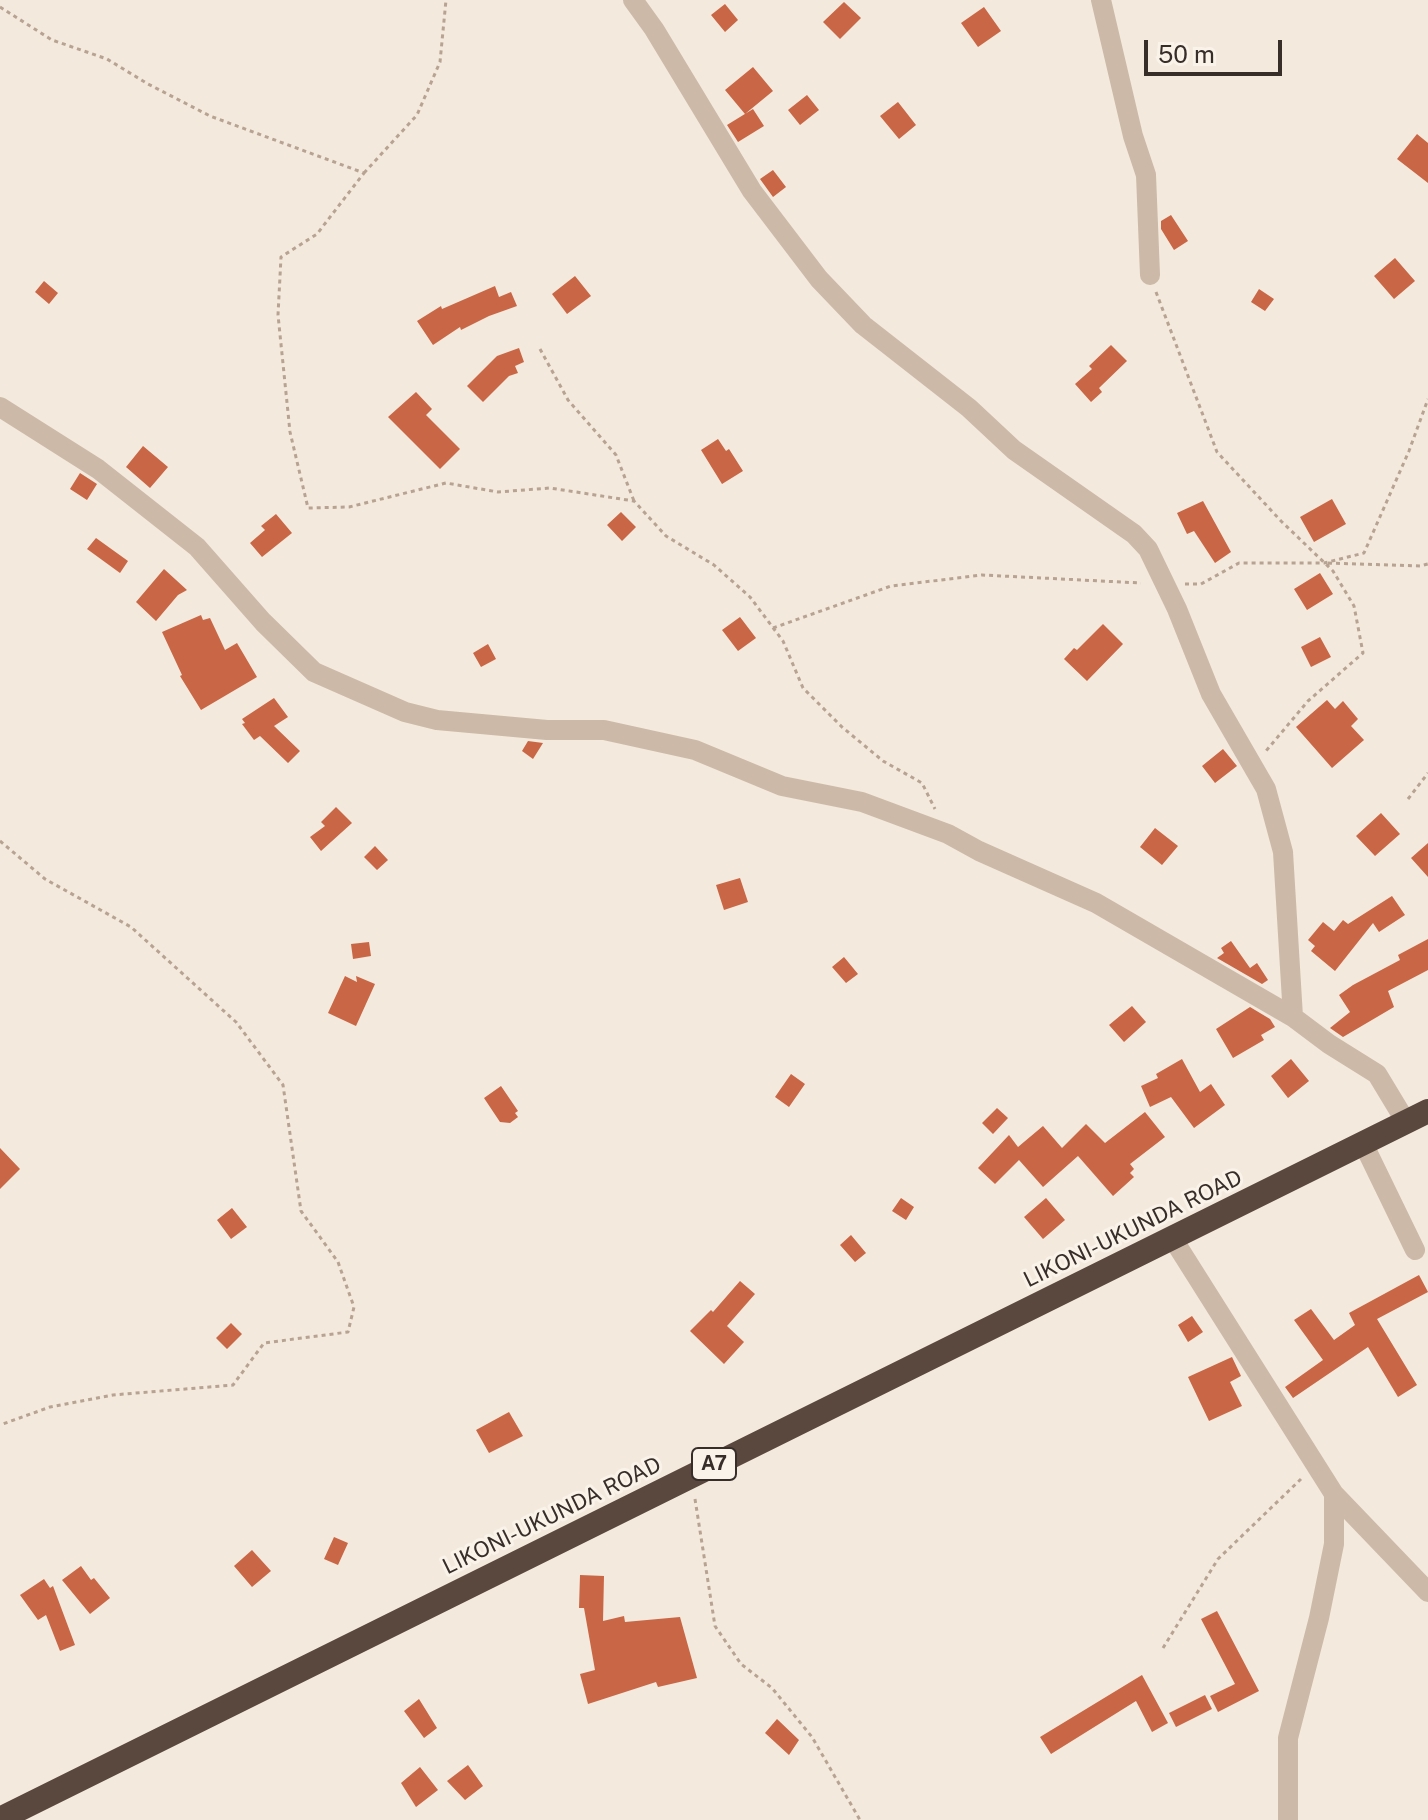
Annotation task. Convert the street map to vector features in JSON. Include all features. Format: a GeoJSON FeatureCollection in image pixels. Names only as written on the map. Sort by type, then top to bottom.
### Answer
{"type":"FeatureCollection","features":[{"type":"Feature","properties":{"kind":"highway","name":"LIKONI-UKUNDA ROAD"},"geometry":{"type":"LineString","coordinates":[[0,1819],[1417,1117]]}},
{"type":"Feature","properties":{"kind":"street"},"geometry":{"type":"LineString","coordinates":[[633,0],[654,29],[752,191],[830,291],[863,325],[969,408],[1014,450],[1134,534],[1148,549],[1177,609],[1211,694],[1266,789],[1283,852],[1293,1017]]}},
{"type":"Feature","properties":{"kind":"street"},"geometry":{"type":"LineString","coordinates":[[1101,0],[1133,136],[1146,175],[1150,275]]}},
{"type":"Feature","properties":{"kind":"street"},"geometry":{"type":"LineString","coordinates":[[0,407],[98,469],[197,547],[263,622],[314,672],[405,712],[437,720],[547,730],[604,730],[695,750],[782,786],[862,802],[948,834],[1096,903],[1293,1017],[1377,1074],[1417,1117]]}},
{"type":"Feature","properties":{"kind":"street"},"geometry":{"type":"LineString","coordinates":[[1363,1143],[1415,1250]]}},
{"type":"Feature","properties":{"kind":"street"},"geometry":{"type":"LineString","coordinates":[[1173,1239],[1334,1494],[1428,1592]]}},
{"type":"Feature","properties":{"kind":"street"},"geometry":{"type":"LineString","coordinates":[[1288,1820],[1288,1738],[1319,1618],[1334,1544],[1334,1494]]}},
{"type":"Feature","properties":{"kind":"path"},"geometry":{"type":"LineString","coordinates":[[446,0],[440,62],[417,115],[364,173],[317,234],[281,257],[278,315],[290,432],[308,508],[349,507],[446,483],[498,492],[550,488],[634,501]]}},
{"type":"Feature","properties":{"kind":"path"},"geometry":{"type":"LineString","coordinates":[[0,7],[52,40],[107,59],[210,116],[364,173]]}},
{"type":"Feature","properties":{"kind":"path"},"geometry":{"type":"LineString","coordinates":[[1150,275],[1217,452],[1333,571],[1354,606],[1363,653],[1308,701],[1253,766]]}},
{"type":"Feature","properties":{"kind":"path"},"geometry":{"type":"LineString","coordinates":[[540,349],[568,400],[616,455],[634,501],[666,536],[714,565],[750,597],[783,641],[803,688],[842,727],[883,761],[922,783],[948,834]]}},
{"type":"Feature","properties":{"kind":"path"},"geometry":{"type":"LineString","coordinates":[[1324,563],[1428,564]]}},
{"type":"Feature","properties":{"kind":"path"},"geometry":{"type":"LineString","coordinates":[[1408,799],[1428,773]]}},
{"type":"Feature","properties":{"kind":"path"},"geometry":{"type":"LineString","coordinates":[[0,841],[45,879],[131,927],[236,1022],[283,1085],[301,1211],[338,1262],[354,1307],[348,1332],[264,1343],[233,1385],[113,1395],[50,1407],[0,1425]]}},
{"type":"Feature","properties":{"kind":"path"},"geometry":{"type":"LineString","coordinates":[[1163,1648],[1218,1559],[1316,1465]]}},
{"type":"Feature","properties":{"kind":"path"},"geometry":{"type":"LineString","coordinates":[[691,1475],[715,1626],[741,1664],[772,1688],[812,1737],[860,1820]]}},
{"type":"Feature","properties":{"kind":"building"},"geometry":{"type":"Polygon","coordinates":[[[844,2],[861,18],[840,39],[823,22],[844,2]]]}},
{"type":"Feature","properties":{"kind":"building"},"geometry":{"type":"Polygon","coordinates":[[[725,4],[738,20],[725,32],[711,15],[725,4]]]}},
{"type":"Feature","properties":{"kind":"building"},"geometry":{"type":"Polygon","coordinates":[[[984,7],[1001,31],[978,47],[961,23],[984,7]]]}},
{"type":"Feature","properties":{"kind":"building"},"geometry":{"type":"Polygon","coordinates":[[[753,67],[773,91],[745,114],[725,90],[753,67]]]}},
{"type":"Feature","properties":{"kind":"building"},"geometry":{"type":"Polygon","coordinates":[[[807,95],[819,110],[800,125],[788,110],[807,95]]]}},
{"type":"Feature","properties":{"kind":"building"},"geometry":{"type":"Polygon","coordinates":[[[898,102],[916,125],[899,139],[880,116],[898,102]]]}},
{"type":"Feature","properties":{"kind":"building"},"geometry":{"type":"Polygon","coordinates":[[[753,109],[764,126],[738,142],[727,125],[753,109]]]}},
{"type":"Feature","properties":{"kind":"building"},"geometry":{"type":"Polygon","coordinates":[[[1417,134],[1428,143],[1428,183],[1397,159],[1417,134]]]}},
{"type":"Feature","properties":{"kind":"building"},"geometry":{"type":"Polygon","coordinates":[[[773,170],[786,187],[773,197],[760,179],[773,170]]]}},
{"type":"Feature","properties":{"kind":"building"},"geometry":{"type":"Polygon","coordinates":[[[1171,215],[1188,241],[1174,250],[1161,229],[1161,221],[1171,215]]]}},
{"type":"Feature","properties":{"kind":"building"},"geometry":{"type":"Polygon","coordinates":[[[1395,258],[1415,281],[1394,299],[1374,276],[1395,258]]]}},
{"type":"Feature","properties":{"kind":"building"},"geometry":{"type":"Polygon","coordinates":[[[575,276],[591,296],[567,314],[552,294],[575,276]]]}},
{"type":"Feature","properties":{"kind":"building"},"geometry":{"type":"Polygon","coordinates":[[[44,281],[58,293],[49,304],[35,292],[44,281]]]}},
{"type":"Feature","properties":{"kind":"building"},"geometry":{"type":"Polygon","coordinates":[[[495,286],[499,297],[511,292],[517,306],[461,330],[460,327],[433,345],[417,321],[441,306],[442,309],[495,286]]]}},
{"type":"Feature","properties":{"kind":"building"},"geometry":{"type":"Polygon","coordinates":[[[1259,289],[1274,299],[1265,311],[1251,302],[1259,289]]]}},
{"type":"Feature","properties":{"kind":"building"},"geometry":{"type":"Polygon","coordinates":[[[1111,345],[1127,361],[1099,388],[1102,392],[1091,402],[1075,384],[1111,345]]]}},
{"type":"Feature","properties":{"kind":"building"},"geometry":{"type":"Polygon","coordinates":[[[519,348],[524,362],[515,366],[518,373],[509,376],[483,402],[467,386],[497,356],[519,348]]]}},
{"type":"Feature","properties":{"kind":"building"},"geometry":{"type":"Polygon","coordinates":[[[416,392],[432,409],[426,415],[460,449],[440,469],[388,417],[416,392]]]}},
{"type":"Feature","properties":{"kind":"building"},"geometry":{"type":"Polygon","coordinates":[[[718,439],[726,451],[729,449],[743,471],[722,484],[701,450],[718,439]]]}},
{"type":"Feature","properties":{"kind":"building"},"geometry":{"type":"Polygon","coordinates":[[[143,446],[168,467],[150,488],[126,467],[143,446]]]}},
{"type":"Feature","properties":{"kind":"building"},"geometry":{"type":"Polygon","coordinates":[[[80,473],[97,484],[87,500],[70,489],[80,473]]]}},
{"type":"Feature","properties":{"kind":"building"},"geometry":{"type":"Polygon","coordinates":[[[1332,499],[1346,524],[1314,542],[1300,517],[1332,499]]]}},
{"type":"Feature","properties":{"kind":"building"},"geometry":{"type":"Polygon","coordinates":[[[1203,501],[1231,552],[1215,563],[1194,531],[1187,534],[1177,513],[1203,501]]]}},
{"type":"Feature","properties":{"kind":"building"},"geometry":{"type":"Polygon","coordinates":[[[621,512],[636,527],[622,541],[607,525],[621,512]]]}},
{"type":"Feature","properties":{"kind":"building"},"geometry":{"type":"Polygon","coordinates":[[[276,514],[292,533],[262,557],[250,543],[265,530],[261,526],[276,514]]]}},
{"type":"Feature","properties":{"kind":"building"},"geometry":{"type":"Polygon","coordinates":[[[96,538],[128,561],[120,573],[87,549],[96,538]]]}},
{"type":"Feature","properties":{"kind":"building"},"geometry":{"type":"Polygon","coordinates":[[[164,569],[187,590],[178,595],[156,621],[136,602],[164,569]]]}},
{"type":"Feature","properties":{"kind":"building"},"geometry":{"type":"Polygon","coordinates":[[[1320,573],[1333,594],[1307,610],[1294,589],[1320,573]]]}},
{"type":"Feature","properties":{"kind":"building"},"geometry":{"type":"Polygon","coordinates":[[[201,615],[203,620],[210,618],[225,650],[237,643],[257,677],[201,710],[180,676],[162,632],[201,615]]]}},
{"type":"Feature","properties":{"kind":"building"},"geometry":{"type":"Polygon","coordinates":[[[740,617],[756,638],[738,651],[722,630],[740,617]]]}},
{"type":"Feature","properties":{"kind":"building"},"geometry":{"type":"Polygon","coordinates":[[[1103,624],[1123,644],[1087,681],[1064,659],[1103,624]]]}},
{"type":"Feature","properties":{"kind":"building"},"geometry":{"type":"Polygon","coordinates":[[[1320,637],[1331,657],[1311,667],[1301,647],[1320,637]]]}},
{"type":"Feature","properties":{"kind":"building"},"geometry":{"type":"Polygon","coordinates":[[[488,644],[496,659],[481,667],[473,653],[488,644]]]}},
{"type":"Feature","properties":{"kind":"building"},"geometry":{"type":"Polygon","coordinates":[[[274,698],[288,717],[274,726],[300,751],[288,763],[260,736],[254,740],[242,724],[245,723],[242,719],[274,698]]]}},
{"type":"Feature","properties":{"kind":"building"},"geometry":{"type":"Polygon","coordinates":[[[1327,700],[1335,709],[1343,701],[1358,719],[1351,726],[1364,740],[1332,768],[1296,727],[1327,700]]]}},
{"type":"Feature","properties":{"kind":"building"},"geometry":{"type":"Polygon","coordinates":[[[528,741],[543,743],[533,759],[522,751],[528,741]]]}},
{"type":"Feature","properties":{"kind":"building"},"geometry":{"type":"Polygon","coordinates":[[[1223,749],[1237,766],[1215,783],[1202,766],[1223,749]]]}},
{"type":"Feature","properties":{"kind":"building"},"geometry":{"type":"Polygon","coordinates":[[[336,807],[352,823],[321,851],[310,837],[325,826],[321,822],[336,807]]]}},
{"type":"Feature","properties":{"kind":"building"},"geometry":{"type":"Polygon","coordinates":[[[1381,813],[1400,834],[1375,856],[1356,836],[1381,813]]]}},
{"type":"Feature","properties":{"kind":"building"},"geometry":{"type":"Polygon","coordinates":[[[1155,828],[1178,846],[1162,865],[1140,847],[1155,828]]]}},
{"type":"Feature","properties":{"kind":"building"},"geometry":{"type":"Polygon","coordinates":[[[1428,843],[1428,877],[1411,858],[1428,843]]]}},
{"type":"Feature","properties":{"kind":"building"},"geometry":{"type":"Polygon","coordinates":[[[375,846],[388,860],[377,870],[364,857],[375,846]]]}},
{"type":"Feature","properties":{"kind":"building"},"geometry":{"type":"Polygon","coordinates":[[[740,878],[748,902],[724,910],[716,885],[740,878]]]}},
{"type":"Feature","properties":{"kind":"building"},"geometry":{"type":"Polygon","coordinates":[[[1392,896],[1405,915],[1379,932],[1373,923],[1335,971],[1311,951],[1315,946],[1308,940],[1323,922],[1334,931],[1343,920],[1348,924],[1392,896]]]}},
{"type":"Feature","properties":{"kind":"building"},"geometry":{"type":"Polygon","coordinates":[[[1428,939],[1428,970],[1388,991],[1394,1007],[1343,1037],[1330,1028],[1350,1012],[1339,995],[1400,960],[1398,955],[1428,939]]]}},
{"type":"Feature","properties":{"kind":"building"},"geometry":{"type":"Polygon","coordinates":[[[1231,941],[1250,968],[1257,963],[1268,980],[1262,984],[1217,958],[1224,953],[1221,948],[1231,941]]]}},
{"type":"Feature","properties":{"kind":"building"},"geometry":{"type":"Polygon","coordinates":[[[369,942],[371,956],[353,959],[351,944],[369,942]]]}},
{"type":"Feature","properties":{"kind":"building"},"geometry":{"type":"Polygon","coordinates":[[[844,957],[858,974],[846,983],[832,967],[844,957]]]}},
{"type":"Feature","properties":{"kind":"building"},"geometry":{"type":"Polygon","coordinates":[[[345,976],[357,982],[356,976],[375,984],[356,1026],[328,1013],[345,976]]]}},
{"type":"Feature","properties":{"kind":"building"},"geometry":{"type":"Polygon","coordinates":[[[1132,1006],[1146,1022],[1124,1042],[1109,1025],[1132,1006]]]}},
{"type":"Feature","properties":{"kind":"building"},"geometry":{"type":"Polygon","coordinates":[[[1250,1007],[1270,1019],[1275,1027],[1261,1035],[1264,1040],[1233,1058],[1216,1029],[1250,1007]]]}},
{"type":"Feature","properties":{"kind":"building"},"geometry":{"type":"Polygon","coordinates":[[[1182,1059],[1200,1092],[1211,1084],[1225,1105],[1194,1128],[1171,1097],[1150,1107],[1141,1086],[1158,1078],[1156,1074],[1182,1059]]]}},
{"type":"Feature","properties":{"kind":"building"},"geometry":{"type":"Polygon","coordinates":[[[1291,1059],[1309,1081],[1288,1098],[1271,1076],[1291,1059]]]}},
{"type":"Feature","properties":{"kind":"building"},"geometry":{"type":"Polygon","coordinates":[[[791,1074],[805,1084],[789,1107],[775,1097],[791,1074]]]}},
{"type":"Feature","properties":{"kind":"building"},"geometry":{"type":"Polygon","coordinates":[[[501,1086],[518,1111],[515,1113],[518,1117],[510,1123],[500,1122],[484,1098],[501,1086]]]}},
{"type":"Feature","properties":{"kind":"building"},"geometry":{"type":"Polygon","coordinates":[[[997,1108],[1008,1118],[993,1134],[982,1123],[997,1108]]]}},
{"type":"Feature","properties":{"kind":"building"},"geometry":{"type":"Polygon","coordinates":[[[1145,1112],[1165,1137],[1130,1164],[1134,1169],[1130,1173],[1134,1177],[1113,1196],[1078,1156],[1043,1187],[1019,1160],[995,1184],[978,1168],[1009,1135],[1018,1147],[1043,1126],[1062,1148],[1086,1124],[1105,1143],[1145,1112]]]}},
{"type":"Feature","properties":{"kind":"building"},"geometry":{"type":"Polygon","coordinates":[[[0,1148],[20,1169],[0,1189],[0,1148]]]}},
{"type":"Feature","properties":{"kind":"building"},"geometry":{"type":"Polygon","coordinates":[[[901,1198],[914,1207],[906,1220],[892,1211],[901,1198]]]}},
{"type":"Feature","properties":{"kind":"building"},"geometry":{"type":"Polygon","coordinates":[[[1046,1198],[1065,1220],[1043,1239],[1024,1217],[1046,1198]]]}},
{"type":"Feature","properties":{"kind":"building"},"geometry":{"type":"Polygon","coordinates":[[[232,1208],[247,1227],[231,1239],[217,1220],[232,1208]]]}},
{"type":"Feature","properties":{"kind":"building"},"geometry":{"type":"Polygon","coordinates":[[[851,1235],[866,1253],[855,1262],[840,1245],[851,1235]]]}},
{"type":"Feature","properties":{"kind":"building"},"geometry":{"type":"Polygon","coordinates":[[[1419,1275],[1428,1292],[1377,1319],[1417,1385],[1398,1397],[1368,1347],[1293,1398],[1285,1387],[1323,1360],[1294,1320],[1311,1309],[1334,1340],[1355,1325],[1349,1313],[1419,1275]]]}},
{"type":"Feature","properties":{"kind":"building"},"geometry":{"type":"Polygon","coordinates":[[[740,1281],[755,1294],[727,1326],[744,1342],[724,1364],[690,1331],[711,1310],[713,1312],[740,1281]]]}},
{"type":"Feature","properties":{"kind":"building"},"geometry":{"type":"Polygon","coordinates":[[[1192,1316],[1203,1332],[1188,1342],[1178,1325],[1192,1316]]]}},
{"type":"Feature","properties":{"kind":"building"},"geometry":{"type":"Polygon","coordinates":[[[231,1323],[242,1334],[227,1349],[216,1338],[231,1323]]]}},
{"type":"Feature","properties":{"kind":"building"},"geometry":{"type":"Polygon","coordinates":[[[1232,1357],[1241,1376],[1230,1382],[1242,1406],[1209,1421],[1188,1377],[1232,1357]]]}},
{"type":"Feature","properties":{"kind":"building"},"geometry":{"type":"Polygon","coordinates":[[[509,1412],[523,1436],[489,1453],[476,1430],[509,1412]]]}},
{"type":"Feature","properties":{"kind":"building"},"geometry":{"type":"Polygon","coordinates":[[[334,1537],[348,1543],[338,1565],[324,1559],[334,1537]]]}},
{"type":"Feature","properties":{"kind":"building"},"geometry":{"type":"Polygon","coordinates":[[[252,1550],[271,1571],[252,1587],[234,1566],[252,1550]]]}},
{"type":"Feature","properties":{"kind":"building"},"geometry":{"type":"Polygon","coordinates":[[[81,1566],[110,1598],[90,1614],[62,1580],[81,1566]]]}},
{"type":"Feature","properties":{"kind":"building"},"geometry":{"type":"Polygon","coordinates":[[[580,1575],[604,1576],[603,1621],[624,1616],[625,1622],[680,1617],[697,1678],[658,1687],[656,1682],[588,1704],[580,1674],[595,1670],[584,1608],[579,1608],[580,1575]]]}},
{"type":"Feature","properties":{"kind":"building"},"geometry":{"type":"Polygon","coordinates":[[[44,1579],[50,1588],[53,1586],[75,1645],[60,1651],[46,1615],[38,1620],[20,1595],[44,1579]]]}},
{"type":"Feature","properties":{"kind":"building"},"geometry":{"type":"Polygon","coordinates":[[[1217,1611],[1259,1691],[1218,1712],[1210,1696],[1235,1684],[1201,1619],[1217,1611]]]}},
{"type":"Feature","properties":{"kind":"building"},"geometry":{"type":"Polygon","coordinates":[[[1142,1675],[1168,1723],[1152,1732],[1136,1701],[1051,1754],[1040,1737],[1142,1675]]]}},
{"type":"Feature","properties":{"kind":"building"},"geometry":{"type":"Polygon","coordinates":[[[1205,1695],[1212,1709],[1176,1727],[1169,1713],[1205,1695]]]}},
{"type":"Feature","properties":{"kind":"building"},"geometry":{"type":"Polygon","coordinates":[[[419,1699],[437,1728],[424,1738],[404,1711],[419,1699]]]}},
{"type":"Feature","properties":{"kind":"building"},"geometry":{"type":"Polygon","coordinates":[[[777,1719],[799,1740],[789,1755],[765,1733],[777,1719]]]}},
{"type":"Feature","properties":{"kind":"building"},"geometry":{"type":"Polygon","coordinates":[[[468,1765],[483,1786],[465,1800],[447,1781],[468,1765]]]}},
{"type":"Feature","properties":{"kind":"building"},"geometry":{"type":"Polygon","coordinates":[[[420,1767],[438,1790],[416,1807],[401,1783],[420,1767]]]}}]}
